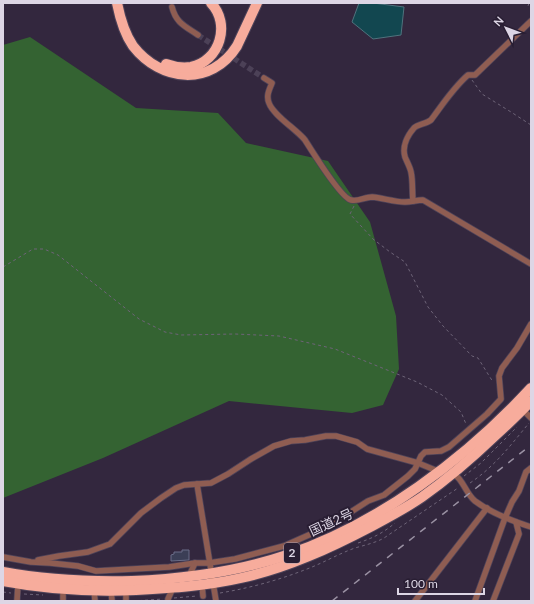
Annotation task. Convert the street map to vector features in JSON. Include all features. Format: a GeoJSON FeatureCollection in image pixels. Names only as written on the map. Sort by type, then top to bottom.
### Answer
{"type":"FeatureCollection","features":[{"type":"Feature","properties":{"kind":"highway"},"geometry":{"type":"LineString","coordinates":[[120,4],[132,33],[142,47],[161,62],[185,67],[196,65],[205,61],[214,52],[220,41],[222,29],[221,23],[217,12],[211,3]]}},
{"type":"Feature","properties":{"kind":"highway"},"geometry":{"type":"LineString","coordinates":[[120,4],[121,22],[130,41],[145,58],[165,70],[192,75],[212,70],[233,52],[257,3]]}},
{"type":"Feature","properties":{"kind":"highway","name":"国道2号"},"geometry":{"type":"LineString","coordinates":[[3,581],[18,584],[94,590],[173,588],[202,585],[212,578],[286,556],[325,540],[370,517],[415,489],[467,450],[512,409],[531,388]]}},
{"type":"Feature","properties":{"kind":"highway","name":"国道2号"},"geometry":{"type":"LineString","coordinates":[[3,572],[43,578],[108,582],[189,576],[241,578],[274,569],[308,557],[351,537],[421,497],[472,458],[531,401]]}},
{"type":"Feature","properties":{"kind":"street"},"geometry":{"type":"LineString","coordinates":[[172,7],[177,20],[198,35]]}},
{"type":"Feature","properties":{"kind":"street"},"geometry":{"type":"LineString","coordinates":[[413,200],[411,171],[404,154],[405,145],[409,136],[415,127],[428,123],[431,120],[454,88],[468,75],[475,75],[531,21]]}},
{"type":"Feature","properties":{"kind":"street"},"geometry":{"type":"LineString","coordinates":[[264,78],[272,83],[268,92],[269,104],[274,111],[304,139],[322,167],[345,196],[350,200],[371,197],[405,202],[423,200],[531,264]]}},
{"type":"Feature","properties":{"kind":"street"},"geometry":{"type":"LineString","coordinates":[[3,557],[31,562],[78,566],[96,571],[209,563],[235,559],[284,546],[329,526],[384,494],[415,469],[421,456],[425,452],[441,451],[449,447],[487,414],[501,399],[499,376],[502,368],[517,348],[531,324]]}},
{"type":"Feature","properties":{"kind":"street"},"geometry":{"type":"LineString","coordinates":[[522,410],[531,418]]}},
{"type":"Feature","properties":{"kind":"street"},"geometry":{"type":"LineString","coordinates":[[31,562],[88,552],[110,544],[141,513],[176,488],[184,485],[211,483],[274,446],[326,436],[336,436],[350,439],[368,449],[418,463],[439,472],[453,474],[459,479],[468,494],[474,500],[505,518],[531,527]]}},
{"type":"Feature","properties":{"kind":"street"},"geometry":{"type":"LineString","coordinates":[[475,601],[505,518],[519,491],[526,472],[531,468]]}},
{"type":"Feature","properties":{"kind":"street"},"geometry":{"type":"LineString","coordinates":[[197,484],[216,601]]}},
{"type":"Feature","properties":{"kind":"street"},"geometry":{"type":"LineString","coordinates":[[415,601],[487,508]]}},
{"type":"Feature","properties":{"kind":"street"},"geometry":{"type":"LineString","coordinates":[[493,601],[519,534],[516,522]]}},
{"type":"Feature","properties":{"kind":"street"},"geometry":{"type":"LineString","coordinates":[[189,576],[195,563]]}},
{"type":"Feature","properties":{"kind":"street"},"geometry":{"type":"LineString","coordinates":[[17,601],[18,584]]}},
{"type":"Feature","properties":{"kind":"street"},"geometry":{"type":"LineString","coordinates":[[202,585],[203,596]]}},
{"type":"Feature","properties":{"kind":"street"},"geometry":{"type":"LineString","coordinates":[[63,588],[63,601]]}},
{"type":"Feature","properties":{"kind":"street"},"geometry":{"type":"LineString","coordinates":[[168,599],[173,588]]}},
{"type":"Feature","properties":{"kind":"street"},"geometry":{"type":"LineString","coordinates":[[94,590],[95,601]]}},
{"type":"Feature","properties":{"kind":"street"},"geometry":{"type":"LineString","coordinates":[[111,590],[112,601]]}},
{"type":"Feature","properties":{"kind":"street"},"geometry":{"type":"LineString","coordinates":[[126,590],[126,601]]}},
{"type":"Feature","properties":{"kind":"path"},"geometry":{"type":"LineString","coordinates":[[529,3],[528,6],[531,8]]}},
{"type":"Feature","properties":{"kind":"path"},"geometry":{"type":"LineString","coordinates":[[468,75],[482,94],[531,125]]}},
{"type":"Feature","properties":{"kind":"path"},"geometry":{"type":"LineString","coordinates":[[356,200],[350,214],[373,239],[405,262],[428,308],[472,356],[478,358],[492,380],[499,384]]}},
{"type":"Feature","properties":{"kind":"path"},"geometry":{"type":"LineString","coordinates":[[3,267],[33,248],[44,249],[58,255],[139,319],[165,332],[181,335],[235,334],[279,336],[334,349],[417,382],[442,395],[461,412],[468,430]]}},
{"type":"Feature","properties":{"kind":"green space"},"geometry":{"type":"Polygon","coordinates":[[[30,37],[136,108],[218,113],[246,143],[328,161],[370,222],[396,316],[399,369],[383,405],[352,413],[229,401],[103,458],[3,498],[3,45],[30,37]]]}},
{"type":"Feature","properties":{"kind":"shaded area"},"geometry":{"type":"Polygon","coordinates":[[[359,3],[373,3],[404,7],[401,35],[373,39],[352,22],[359,3]]]}},
{"type":"Feature","properties":{"kind":"building"},"geometry":{"type":"Polygon","coordinates":[[[182,550],[189,550],[189,560],[171,561],[171,555],[174,554],[174,552],[182,552],[182,550]]]}},
{"type":"Feature","properties":{"kind":"tunnel"},"geometry":{"type":"LineString","coordinates":[[198,35],[264,78]]}},
{"type":"Feature","properties":{"kind":"railway"},"geometry":{"type":"LineString","coordinates":[[332,601],[531,445]]}}]}
